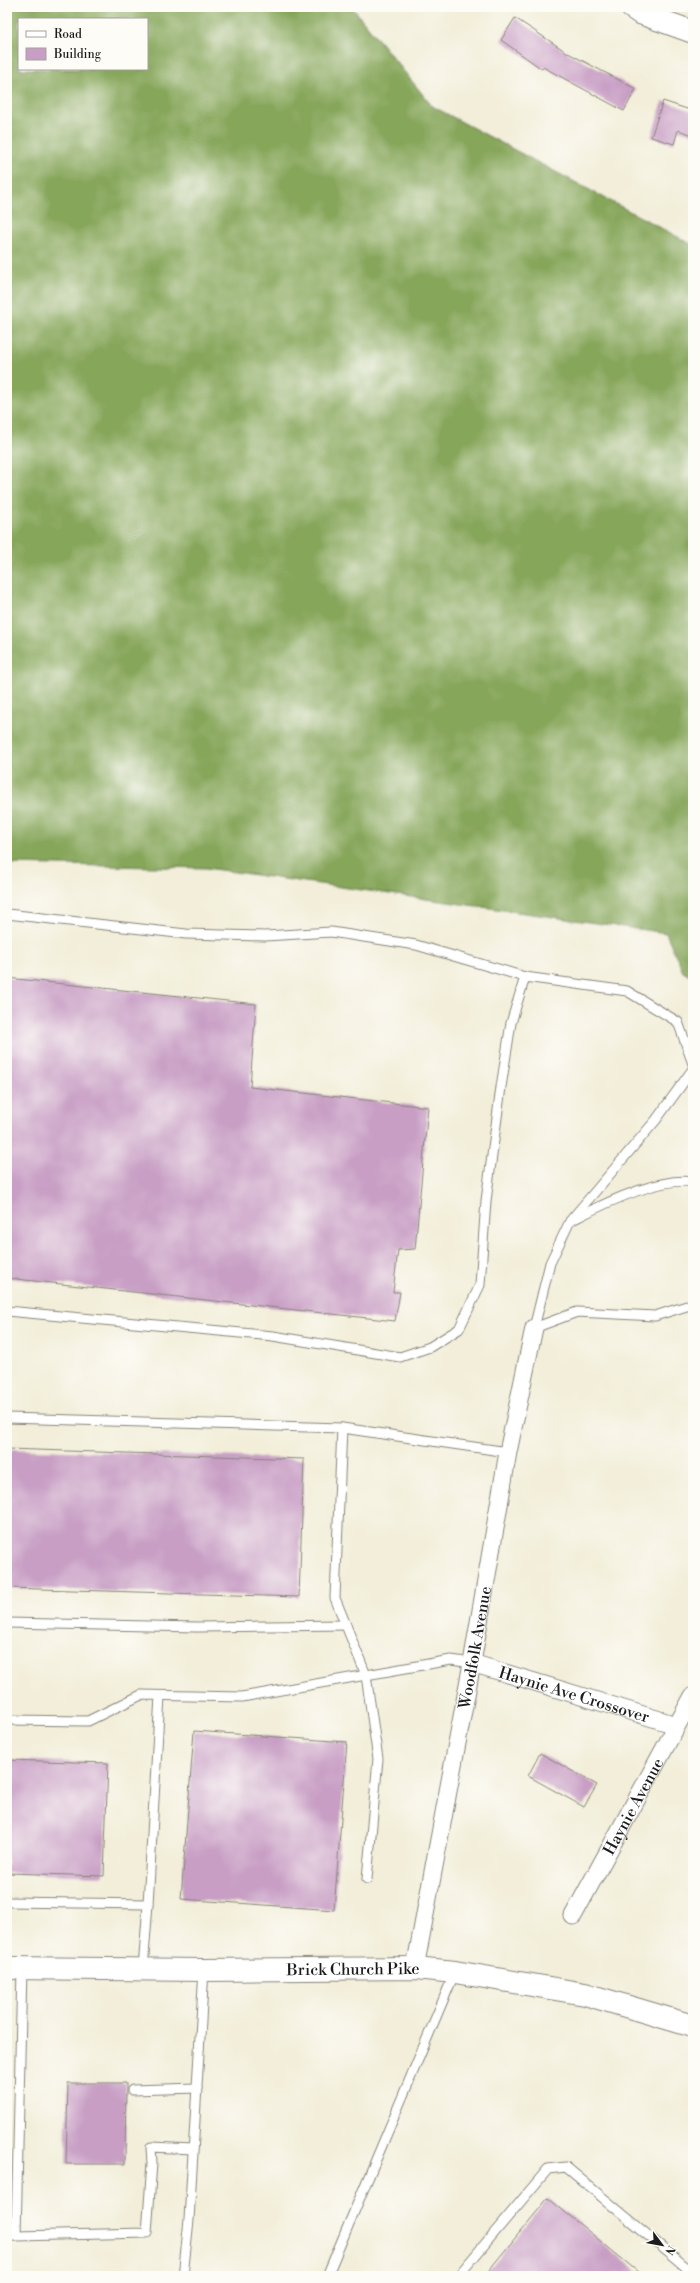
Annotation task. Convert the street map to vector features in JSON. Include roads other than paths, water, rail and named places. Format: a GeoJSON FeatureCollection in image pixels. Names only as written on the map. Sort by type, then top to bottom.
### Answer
{"type":"FeatureCollection","features":[{"type":"Feature","properties":{"kind":"main road"},"geometry":{"type":"LineString","coordinates":[[632,7],[640,13],[693,32]]}},
{"type":"Feature","properties":{"kind":"main road","name":"Brick Church Pike"},"geometry":{"type":"LineString","coordinates":[[14,1968],[143,1970],[415,1968],[455,1972],[585,1994],[693,2026]]}},
{"type":"Feature","properties":{"kind":"street","name":"Woodfolk Avenue"},"geometry":{"type":"LineString","coordinates":[[415,1968],[472,1663],[508,1452],[534,1328]]}},
{"type":"Feature","properties":{"kind":"street","name":"Haynie Ave Crossover"},"geometry":{"type":"LineString","coordinates":[[472,1663],[676,1725]]}},
{"type":"Feature","properties":{"kind":"street","name":"Haynie Avenue"},"geometry":{"type":"LineString","coordinates":[[573,1916],[693,1696]]}},
{"type":"Feature","properties":{"kind":"lane"},"geometry":{"type":"LineString","coordinates":[[7,914],[186,934],[265,936],[331,932],[416,945],[526,977],[627,991],[678,1022],[693,1064]]}},
{"type":"Feature","properties":{"kind":"lane"},"geometry":{"type":"LineString","coordinates":[[7,1311],[273,1336],[400,1357],[430,1346],[460,1329],[480,1285],[486,1201],[501,1087],[511,1023],[526,977]]}},
{"type":"Feature","properties":{"kind":"lane"},"geometry":{"type":"LineString","coordinates":[[534,1328],[550,1263],[570,1222],[656,1120],[693,1069]]}},
{"type":"Feature","properties":{"kind":"lane"},"geometry":{"type":"LineString","coordinates":[[570,1222],[607,1202],[682,1180],[693,1182]]}},
{"type":"Feature","properties":{"kind":"lane"},"geometry":{"type":"LineString","coordinates":[[534,1328],[577,1312],[655,1316],[693,1304]]}},
{"type":"Feature","properties":{"kind":"lane"},"geometry":{"type":"LineString","coordinates":[[7,1418],[342,1428],[508,1452]]}},
{"type":"Feature","properties":{"kind":"lane"},"geometry":{"type":"LineString","coordinates":[[342,1428],[335,1598],[366,1675],[378,1759],[366,1879]]}},
{"type":"Feature","properties":{"kind":"lane"},"geometry":{"type":"LineString","coordinates":[[7,1623],[197,1627],[346,1625]]}},
{"type":"Feature","properties":{"kind":"lane"},"geometry":{"type":"LineString","coordinates":[[7,1720],[88,1721],[141,1696],[242,1697],[451,1660],[472,1663]]}},
{"type":"Feature","properties":{"kind":"lane"},"geometry":{"type":"LineString","coordinates":[[143,1970],[160,1696]]}},
{"type":"Feature","properties":{"kind":"lane"},"geometry":{"type":"LineString","coordinates":[[7,1902],[148,1904]]}},
{"type":"Feature","properties":{"kind":"lane"},"geometry":{"type":"LineString","coordinates":[[14,1968],[11,2236],[146,2233],[152,2163],[151,2147],[193,2149]]}},
{"type":"Feature","properties":{"kind":"lane"},"geometry":{"type":"LineString","coordinates":[[183,2276],[193,2149],[204,1970]]}},
{"type":"Feature","properties":{"kind":"lane"},"geometry":{"type":"LineString","coordinates":[[327,2276],[455,1972]]}},
{"type":"Feature","properties":{"kind":"lane"},"geometry":{"type":"LineString","coordinates":[[132,2090],[197,2088]]}},
{"type":"Feature","properties":{"kind":"lane"},"geometry":{"type":"LineString","coordinates":[[458,2276],[548,2170],[566,2167],[693,2273]]}}]}
